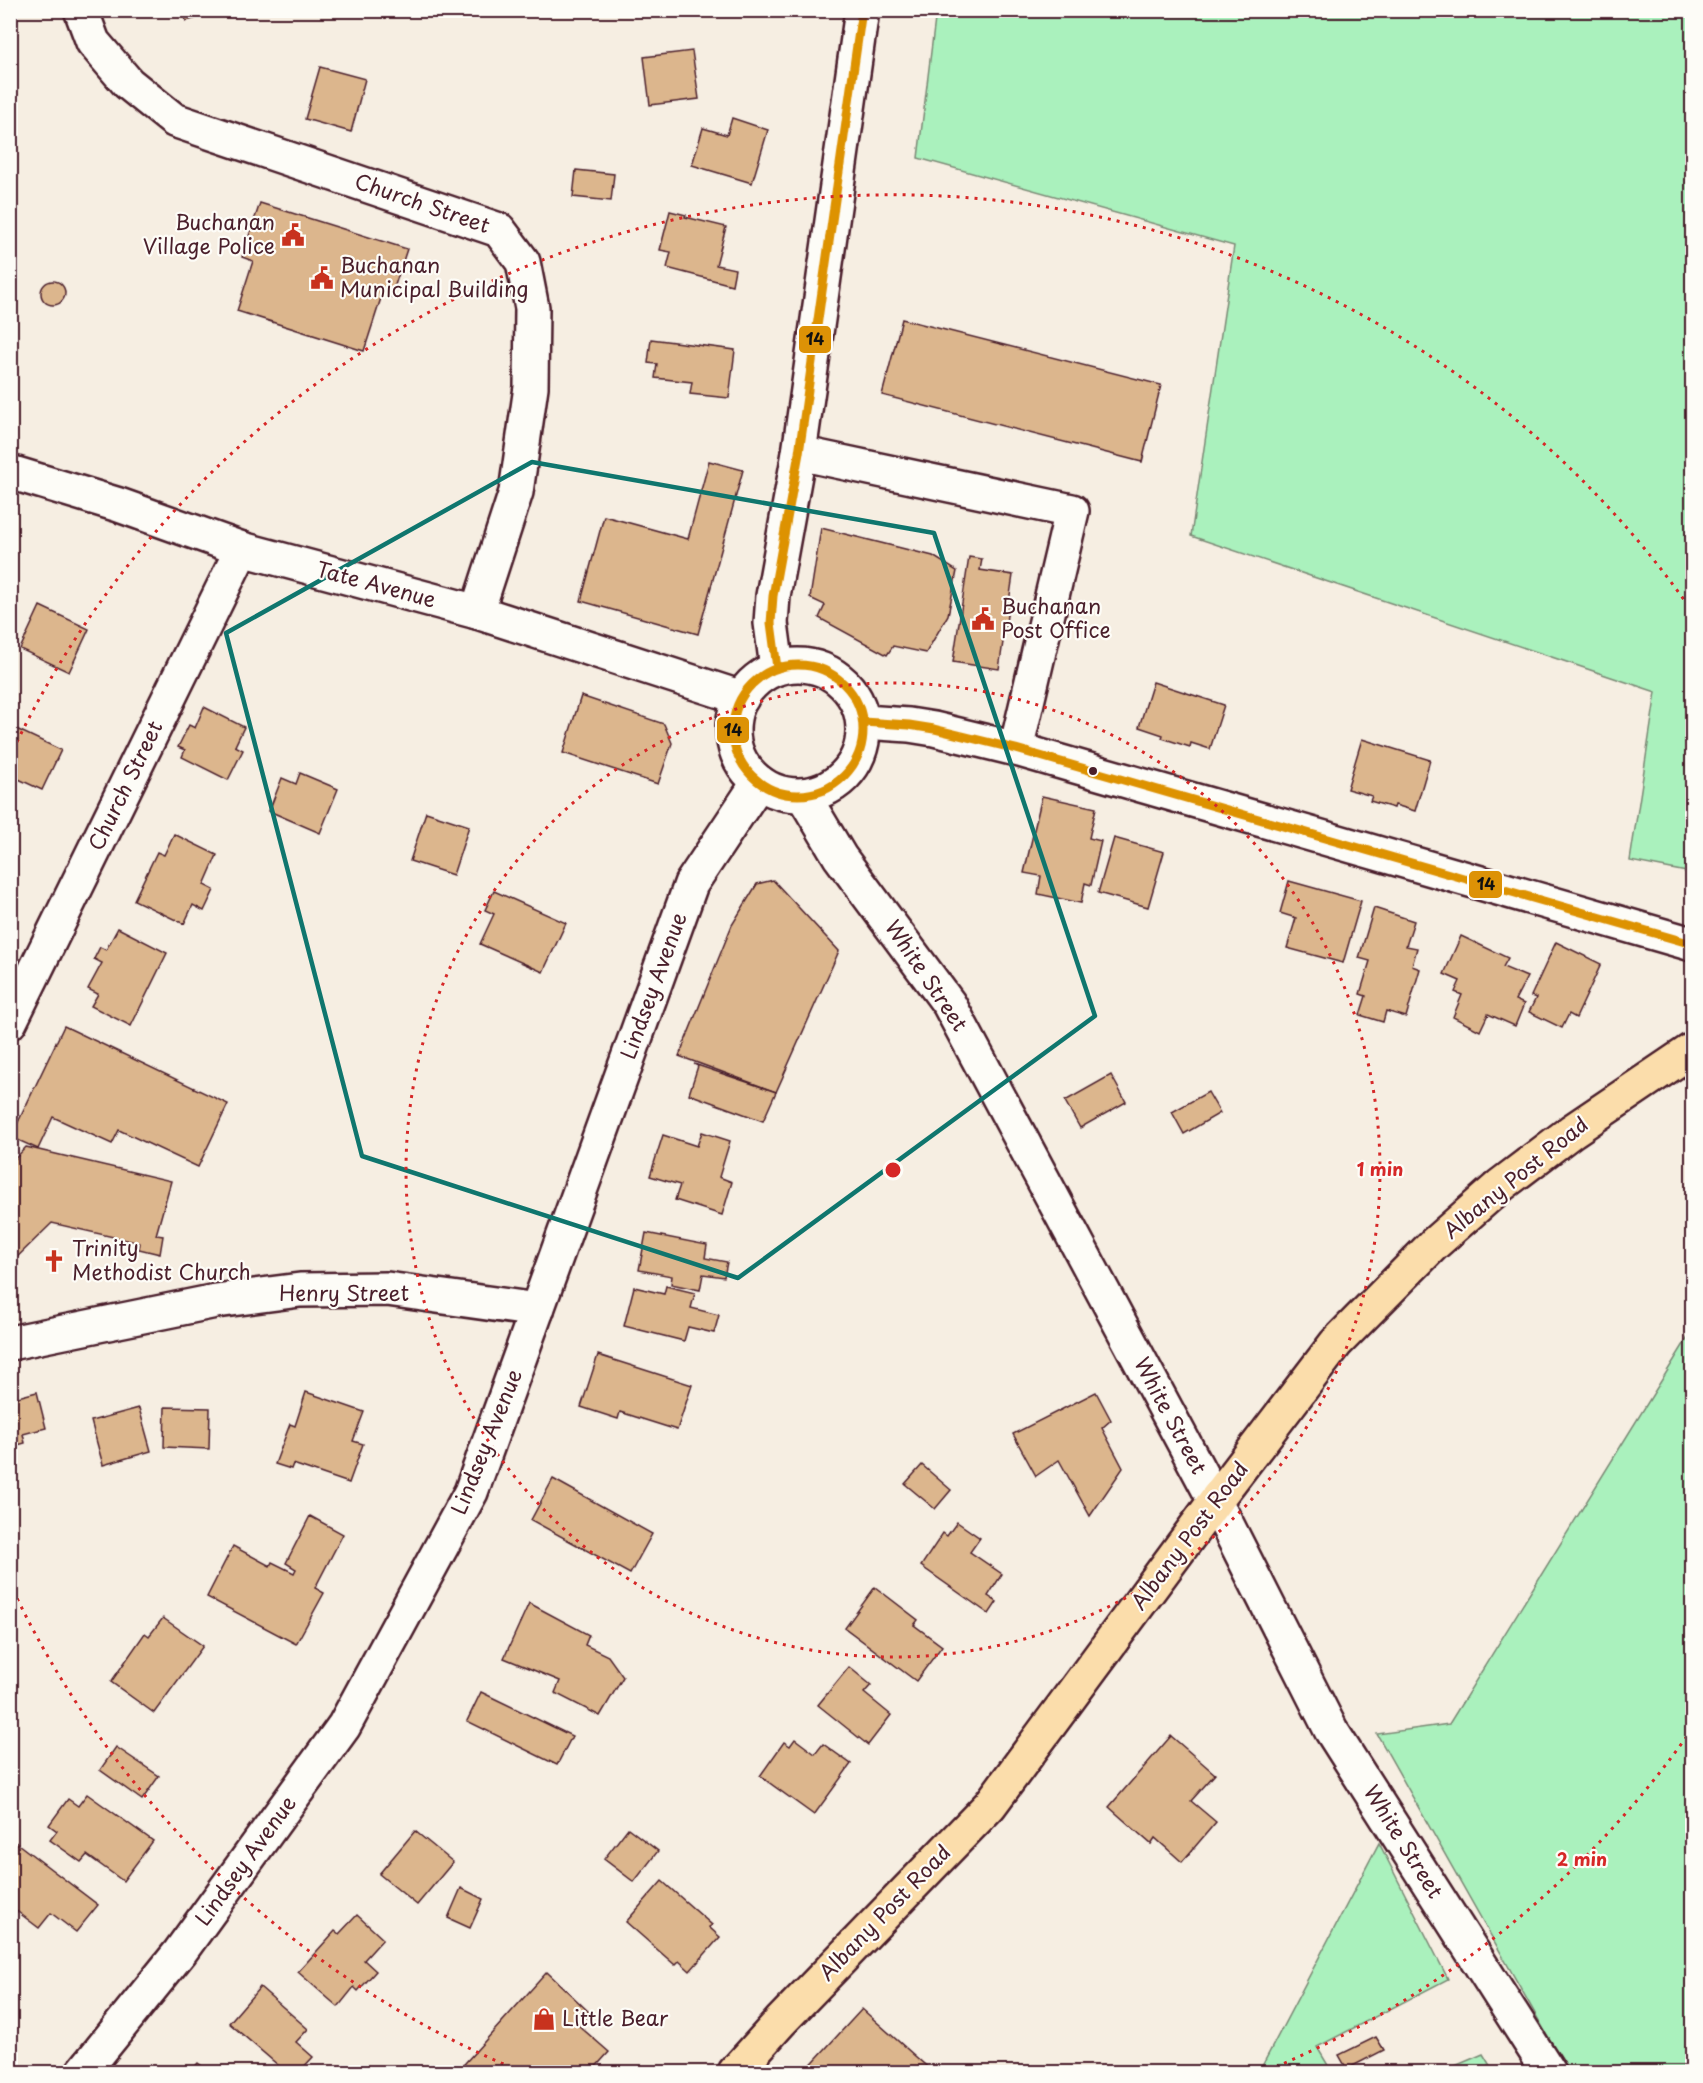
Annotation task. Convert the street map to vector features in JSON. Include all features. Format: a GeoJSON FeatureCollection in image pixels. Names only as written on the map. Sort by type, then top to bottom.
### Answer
{"type":"FeatureCollection","features":[{"type":"Feature","properties":{"kind":"main road","name":"Albany Post Road"},"geometry":{"type":"LineString","coordinates":[[735,2073],[781,2020],[990,1805],[1215,1501],[1336,1343],[1434,1244],[1501,1185],[1572,1131],[1692,1050]]}},
{"type":"Feature","properties":{"kind":"street","name":"Church Street"},"geometry":{"type":"LineString","coordinates":[[81,10],[93,42],[128,83],[174,120],[499,230],[523,262],[532,309],[531,387],[516,492],[477,612]]}},
{"type":"Feature","properties":{"kind":"street"},"geometry":{"type":"LineString","coordinates":[[777,668],[771,623],[773,596],[799,453],[862,10]]}},
{"type":"Feature","properties":{"kind":"street"},"geometry":{"type":"LineString","coordinates":[[799,453],[1072,511],[1016,748]]}},
{"type":"Feature","properties":{"kind":"street","name":"Tate Avenue"},"geometry":{"type":"LineString","coordinates":[[10,472],[119,506],[242,549],[477,612],[742,698]]}},
{"type":"Feature","properties":{"kind":"street","name":"Church Street"},"geometry":{"type":"LineString","coordinates":[[10,1022],[242,549]]}},
{"type":"Feature","properties":{"kind":"street"},"geometry":{"type":"LineString","coordinates":[[805,665],[832,674],[853,695],[863,722],[861,747],[849,771],[830,787],[821,791],[803,795],[780,793],[759,782],[746,768],[737,752],[734,723],[742,698],[755,682],[777,668],[805,665]]}},
{"type":"Feature","properties":{"kind":"street"},"geometry":{"type":"LineString","coordinates":[[863,722],[934,729],[1016,748],[1692,944]]}},
{"type":"Feature","properties":{"kind":"street","name":"Lindsey Avenue"},"geometry":{"type":"LineString","coordinates":[[83,2073],[180,1952],[344,1726],[471,1492],[691,884],[759,782]]}},
{"type":"Feature","properties":{"kind":"street","name":"White Street"},"geometry":{"type":"LineString","coordinates":[[803,795],[840,857],[950,1004],[1215,1501],[1331,1730],[1549,2073]]}},
{"type":"Feature","properties":{"kind":"street","name":"Henry Street"},"geometry":{"type":"LineString","coordinates":[[10,1343],[216,1301],[300,1290],[387,1289],[537,1310]]}},
{"type":"Feature","properties":{"kind":"highlighted area"},"geometry":{"type":"Polygon","coordinates":[[[532,462],[934,533],[1095,1016],[738,1278],[362,1156],[226,633],[532,462]]]}},
{"type":"Feature","properties":{"kind":"green space"},"geometry":{"type":"Polygon","coordinates":[[[936,11],[1692,11],[1692,873],[1630,861],[1656,692],[1191,536],[1234,246],[918,158],[936,11]]]}},
{"type":"Feature","properties":{"kind":"green space"},"geometry":{"type":"Polygon","coordinates":[[[1692,1331],[1692,2072],[1568,2072],[1377,1734],[1449,1724],[1692,1331]]]}},
{"type":"Feature","properties":{"kind":"green space"},"geometry":{"type":"Polygon","coordinates":[[[1379,1843],[1448,1979],[1317,2047],[1332,2072],[1259,2072],[1379,1843]]]}},
{"type":"Feature","properties":{"kind":"green space"},"geometry":{"type":"Polygon","coordinates":[[[1483,2054],[1494,2072],[1441,2072],[1483,2054]]]}},
{"type":"Feature","properties":{"kind":"building"},"geometry":{"type":"Polygon","coordinates":[[[183,10],[226,10],[186,21],[183,10]]]}},
{"type":"Feature","properties":{"kind":"building"},"geometry":{"type":"Polygon","coordinates":[[[692,51],[699,99],[650,105],[644,57],[692,51]]]}},
{"type":"Feature","properties":{"kind":"building"},"geometry":{"type":"Polygon","coordinates":[[[320,67],[365,79],[351,132],[305,119],[320,67]]]}},
{"type":"Feature","properties":{"kind":"building"},"geometry":{"type":"Polygon","coordinates":[[[732,118],[768,130],[752,183],[692,165],[703,128],[727,135],[732,118]]]}},
{"type":"Feature","properties":{"kind":"building"},"geometry":{"type":"Polygon","coordinates":[[[576,170],[614,174],[611,201],[573,197],[576,170]]]}},
{"type":"Feature","properties":{"kind":"building","name":"Buchanan Municipal Building"},"geometry":{"type":"Polygon","coordinates":[[[260,203],[407,249],[391,297],[382,295],[364,351],[237,311],[253,261],[242,257],[260,203]]]}},
{"type":"Feature","properties":{"kind":"building"},"geometry":{"type":"Polygon","coordinates":[[[670,211],[726,227],[716,265],[735,269],[732,285],[667,268],[671,252],[660,250],[670,211]]]}},
{"type":"Feature","properties":{"kind":"building"},"geometry":{"type":"Polygon","coordinates":[[[53,281],[62,284],[65,293],[62,302],[53,305],[44,302],[41,293],[44,284],[53,281]]]}},
{"type":"Feature","properties":{"kind":"building"},"geometry":{"type":"Polygon","coordinates":[[[902,319],[1161,385],[1142,462],[882,395],[902,319]]]}},
{"type":"Feature","properties":{"kind":"building"},"geometry":{"type":"Polygon","coordinates":[[[651,339],[735,350],[729,398],[690,394],[692,382],[655,378],[657,364],[648,363],[651,339]]]}},
{"type":"Feature","properties":{"kind":"building"},"geometry":{"type":"Polygon","coordinates":[[[709,461],[743,470],[698,634],[581,601],[604,516],[688,539],[709,461]]]}},
{"type":"Feature","properties":{"kind":"building"},"geometry":{"type":"Polygon","coordinates":[[[821,528],[933,556],[957,571],[948,615],[926,653],[893,646],[887,655],[819,618],[825,605],[810,598],[821,528]]]}},
{"type":"Feature","properties":{"kind":"building","name":"Buchanan Post Office"},"geometry":{"type":"Polygon","coordinates":[[[969,557],[982,559],[980,570],[1013,575],[999,669],[953,662],[969,557]]]}},
{"type":"Feature","properties":{"kind":"building"},"geometry":{"type":"Polygon","coordinates":[[[40,606],[89,629],[69,672],[20,649],[40,606]]]}},
{"type":"Feature","properties":{"kind":"building"},"geometry":{"type":"Polygon","coordinates":[[[1153,682],[1224,705],[1210,749],[1191,743],[1190,747],[1162,738],[1163,735],[1139,727],[1153,682]]]}},
{"type":"Feature","properties":{"kind":"building"},"geometry":{"type":"Polygon","coordinates":[[[581,696],[664,724],[672,743],[658,784],[563,753],[581,696]]]}},
{"type":"Feature","properties":{"kind":"building"},"geometry":{"type":"Polygon","coordinates":[[[204,707],[244,727],[235,746],[243,750],[228,780],[182,757],[185,750],[178,747],[189,725],[195,728],[204,707]]]}},
{"type":"Feature","properties":{"kind":"building"},"geometry":{"type":"Polygon","coordinates":[[[10,726],[61,750],[42,790],[10,775],[10,726]]]}},
{"type":"Feature","properties":{"kind":"building"},"geometry":{"type":"Polygon","coordinates":[[[1362,739],[1430,760],[1415,811],[1370,801],[1372,796],[1347,789],[1362,739]]]}},
{"type":"Feature","properties":{"kind":"building"},"geometry":{"type":"Polygon","coordinates":[[[300,773],[338,789],[320,833],[269,811],[282,778],[296,784],[300,773]]]}},
{"type":"Feature","properties":{"kind":"building"},"geometry":{"type":"Polygon","coordinates":[[[1042,796],[1096,808],[1089,838],[1101,841],[1091,885],[1085,883],[1081,903],[1038,894],[1041,876],[1024,873],[1042,796]]]}},
{"type":"Feature","properties":{"kind":"building"},"geometry":{"type":"Polygon","coordinates":[[[426,812],[469,826],[453,875],[410,861],[426,812]]]}},
{"type":"Feature","properties":{"kind":"building"},"geometry":{"type":"Polygon","coordinates":[[[174,834],[217,855],[204,885],[214,890],[204,911],[193,905],[184,924],[134,900],[157,852],[164,855],[174,834]]]}},
{"type":"Feature","properties":{"kind":"building"},"geometry":{"type":"Polygon","coordinates":[[[1114,838],[1164,852],[1148,907],[1098,893],[1114,838]]]}},
{"type":"Feature","properties":{"kind":"building"},"geometry":{"type":"Polygon","coordinates":[[[773,880],[839,951],[776,1092],[679,1056],[732,925],[757,884],[773,880]]]}},
{"type":"Feature","properties":{"kind":"building"},"geometry":{"type":"Polygon","coordinates":[[[1289,881],[1361,901],[1343,963],[1287,948],[1296,918],[1280,913],[1289,881]]]}},
{"type":"Feature","properties":{"kind":"building"},"geometry":{"type":"Polygon","coordinates":[[[494,891],[566,923],[543,972],[480,944],[494,914],[485,910],[494,891]]]}},
{"type":"Feature","properties":{"kind":"building"},"geometry":{"type":"Polygon","coordinates":[[[1374,908],[1414,921],[1406,946],[1417,948],[1412,966],[1420,969],[1406,1017],[1386,1011],[1383,1022],[1360,1015],[1366,996],[1360,994],[1370,961],[1359,958],[1374,908]]]}},
{"type":"Feature","properties":{"kind":"building"},"geometry":{"type":"Polygon","coordinates":[[[118,928],[167,953],[131,1026],[91,1006],[98,994],[88,989],[102,963],[94,959],[100,947],[106,950],[118,928]]]}},
{"type":"Feature","properties":{"kind":"building"},"geometry":{"type":"Polygon","coordinates":[[[1461,936],[1508,958],[1503,967],[1527,977],[1515,1000],[1524,1004],[1515,1026],[1488,1014],[1480,1031],[1453,1017],[1462,995],[1455,992],[1460,981],[1444,974],[1461,936]]]}},
{"type":"Feature","properties":{"kind":"building"},"geometry":{"type":"Polygon","coordinates":[[[1556,942],[1601,964],[1576,1018],[1569,1014],[1562,1028],[1529,1012],[1536,998],[1531,996],[1556,942]]]}},
{"type":"Feature","properties":{"kind":"building"},"geometry":{"type":"Polygon","coordinates":[[[64,1026],[228,1104],[198,1167],[119,1130],[112,1144],[53,1117],[38,1149],[11,1137],[64,1026]]]}},
{"type":"Feature","properties":{"kind":"building"},"geometry":{"type":"Polygon","coordinates":[[[694,1064],[776,1092],[763,1121],[689,1094],[698,1066],[694,1064]]]}},
{"type":"Feature","properties":{"kind":"building"},"geometry":{"type":"Polygon","coordinates":[[[1111,1075],[1126,1102],[1080,1128],[1065,1101],[1111,1075]]]}},
{"type":"Feature","properties":{"kind":"building"},"geometry":{"type":"Polygon","coordinates":[[[1208,1092],[1220,1113],[1184,1134],[1172,1112],[1208,1092]]]}},
{"type":"Feature","properties":{"kind":"building"},"geometry":{"type":"Polygon","coordinates":[[[702,1132],[730,1141],[719,1177],[732,1182],[722,1215],[675,1200],[680,1185],[650,1176],[663,1135],[697,1146],[702,1132]]]}},
{"type":"Feature","properties":{"kind":"building"},"geometry":{"type":"Polygon","coordinates":[[[26,1147],[171,1181],[156,1235],[163,1236],[160,1254],[139,1249],[140,1243],[52,1223],[10,1264],[10,1164],[26,1147]]]}},
{"type":"Feature","properties":{"kind":"building"},"geometry":{"type":"Polygon","coordinates":[[[646,1233],[707,1245],[705,1258],[727,1262],[724,1277],[703,1274],[700,1290],[671,1284],[672,1276],[639,1270],[646,1233]]]}},
{"type":"Feature","properties":{"kind":"building"},"geometry":{"type":"Polygon","coordinates":[[[666,1286],[695,1293],[691,1308],[719,1315],[714,1333],[688,1327],[684,1341],[624,1326],[634,1287],[664,1294],[666,1286]]]}},
{"type":"Feature","properties":{"kind":"building"},"geometry":{"type":"Polygon","coordinates":[[[598,1355],[692,1385],[677,1430],[620,1412],[618,1419],[581,1407],[598,1355]]]}},
{"type":"Feature","properties":{"kind":"building"},"geometry":{"type":"Polygon","coordinates":[[[37,1392],[46,1428],[23,1434],[25,1443],[10,1447],[10,1399],[37,1392]]]}},
{"type":"Feature","properties":{"kind":"building"},"geometry":{"type":"Polygon","coordinates":[[[306,1392],[364,1412],[353,1441],[363,1444],[349,1483],[293,1464],[291,1469],[275,1464],[290,1424],[295,1426],[306,1392]]]}},
{"type":"Feature","properties":{"kind":"building"},"geometry":{"type":"Polygon","coordinates":[[[1096,1392],[1111,1420],[1102,1428],[1123,1468],[1090,1516],[1059,1460],[1036,1476],[1013,1434],[1096,1392]]]}},
{"type":"Feature","properties":{"kind":"building"},"geometry":{"type":"Polygon","coordinates":[[[165,1407],[210,1408],[209,1449],[164,1447],[165,1407]]]}},
{"type":"Feature","properties":{"kind":"building"},"geometry":{"type":"Polygon","coordinates":[[[139,1408],[151,1451],[103,1465],[91,1421],[139,1408]]]}},
{"type":"Feature","properties":{"kind":"building"},"geometry":{"type":"Polygon","coordinates":[[[922,1465],[951,1490],[935,1509],[905,1484],[922,1465]]]}},
{"type":"Feature","properties":{"kind":"building"},"geometry":{"type":"Polygon","coordinates":[[[553,1479],[652,1534],[630,1574],[531,1520],[553,1479]]]}},
{"type":"Feature","properties":{"kind":"building"},"geometry":{"type":"Polygon","coordinates":[[[310,1516],[343,1534],[315,1588],[324,1593],[296,1644],[207,1597],[233,1546],[270,1566],[272,1562],[294,1573],[296,1569],[286,1563],[310,1516]]]}},
{"type":"Feature","properties":{"kind":"building"},"geometry":{"type":"Polygon","coordinates":[[[957,1522],[980,1538],[970,1552],[1002,1574],[988,1596],[997,1602],[989,1614],[921,1566],[943,1533],[947,1536],[957,1522]]]}},
{"type":"Feature","properties":{"kind":"building"},"geometry":{"type":"Polygon","coordinates":[[[875,1587],[918,1620],[914,1625],[942,1646],[916,1681],[845,1628],[875,1587]]]}},
{"type":"Feature","properties":{"kind":"building"},"geometry":{"type":"Polygon","coordinates":[[[529,1603],[589,1635],[585,1645],[608,1656],[623,1677],[600,1716],[555,1693],[560,1681],[504,1658],[529,1603]]]}},
{"type":"Feature","properties":{"kind":"building"},"geometry":{"type":"Polygon","coordinates":[[[163,1618],[203,1646],[154,1713],[111,1682],[145,1633],[149,1636],[163,1618]]]}},
{"type":"Feature","properties":{"kind":"building"},"geometry":{"type":"Polygon","coordinates":[[[849,1667],[871,1685],[864,1693],[891,1715],[868,1745],[818,1705],[849,1667]]]}},
{"type":"Feature","properties":{"kind":"building"},"geometry":{"type":"Polygon","coordinates":[[[481,1692],[572,1736],[557,1765],[467,1721],[481,1692]]]}},
{"type":"Feature","properties":{"kind":"building"},"geometry":{"type":"Polygon","coordinates":[[[1171,1736],[1215,1774],[1191,1801],[1216,1822],[1182,1862],[1155,1838],[1151,1844],[1109,1807],[1171,1736]]]}},
{"type":"Feature","properties":{"kind":"building"},"geometry":{"type":"Polygon","coordinates":[[[795,1739],[815,1754],[823,1744],[851,1764],[814,1815],[760,1776],[784,1742],[790,1746],[795,1739]]]}},
{"type":"Feature","properties":{"kind":"building"},"geometry":{"type":"Polygon","coordinates":[[[116,1747],[159,1776],[142,1800],[100,1770],[116,1747]]]}},
{"type":"Feature","properties":{"kind":"building"},"geometry":{"type":"Polygon","coordinates":[[[87,1794],[153,1841],[123,1881],[87,1855],[81,1862],[50,1840],[57,1831],[49,1825],[68,1799],[78,1806],[87,1794]]]}},
{"type":"Feature","properties":{"kind":"building"},"geometry":{"type":"Polygon","coordinates":[[[628,1828],[658,1851],[634,1882],[604,1859],[628,1828]]]}},
{"type":"Feature","properties":{"kind":"building"},"geometry":{"type":"Polygon","coordinates":[[[415,1831],[453,1862],[417,1905],[379,1874],[415,1831]]]}},
{"type":"Feature","properties":{"kind":"building"},"geometry":{"type":"Polygon","coordinates":[[[10,1838],[98,1905],[76,1932],[51,1913],[39,1928],[10,1906],[10,1838]]]}},
{"type":"Feature","properties":{"kind":"building"},"geometry":{"type":"Polygon","coordinates":[[[662,1881],[712,1925],[709,1927],[720,1937],[690,1971],[679,1961],[675,1965],[626,1922],[662,1881]]]}},
{"type":"Feature","properties":{"kind":"building"},"geometry":{"type":"Polygon","coordinates":[[[461,1888],[483,1899],[470,1928],[448,1918],[461,1888]]]}},
{"type":"Feature","properties":{"kind":"building"},"geometry":{"type":"Polygon","coordinates":[[[357,1915],[383,1939],[364,1960],[376,1971],[358,1991],[354,1987],[338,2007],[298,1972],[335,1931],[339,1934],[357,1915]]]}},
{"type":"Feature","properties":{"kind":"building","name":"Little Bear"},"geometry":{"type":"Polygon","coordinates":[[[547,1972],[590,2013],[578,2025],[609,2052],[591,2072],[457,2072],[547,1972]]]}},
{"type":"Feature","properties":{"kind":"building"},"geometry":{"type":"Polygon","coordinates":[[[260,1987],[308,2029],[296,2042],[313,2057],[299,2072],[286,2072],[229,2023],[260,1987]]]}},
{"type":"Feature","properties":{"kind":"building"},"geometry":{"type":"Polygon","coordinates":[[[862,2009],[933,2072],[804,2072],[862,2009]]]}},
{"type":"Feature","properties":{"kind":"building"},"geometry":{"type":"Polygon","coordinates":[[[1376,2037],[1384,2050],[1347,2069],[1339,2055],[1376,2037]]]}},
{"type":"Feature","properties":{"kind":"building"},"geometry":{"type":"Polygon","coordinates":[[[198,2063],[210,2072],[190,2072],[198,2063]]]}},
{"type":"Feature","properties":{"kind":"transit line","name":"14"},"geometry":{"type":"LineString","coordinates":[[777,668],[771,623],[773,596],[799,453],[862,10]]}},
{"type":"Feature","properties":{"kind":"transit line","name":"14"},"geometry":{"type":"LineString","coordinates":[[798,665],[823,670],[844,684],[858,705],[863,730],[858,755],[844,776],[823,790],[798,795],[773,790],[752,776],[738,755],[733,730],[738,705],[752,684],[773,670],[798,665]]}},
{"type":"Feature","properties":{"kind":"transit line","name":"14"},"geometry":{"type":"LineString","coordinates":[[863,722],[934,729],[1016,749],[1692,944]]}},
{"type":"Feature","properties":{"kind":"place","name":"Buchanan Village Police"},"geometry":{"type":"Point","coordinates":[293,235]}},
{"type":"Feature","properties":{"kind":"place","name":"Buchanan Municipal Building"},"geometry":{"type":"Point","coordinates":[322,278]}},
{"type":"Feature","properties":{"kind":"place","name":"Buchanan Post Office"},"geometry":{"type":"Point","coordinates":[983,619]}},
{"type":"Feature","properties":{"kind":"place","name":"Trinity Methodist Church"},"geometry":{"type":"Point","coordinates":[54,1261]}},
{"type":"Feature","properties":{"kind":"place","name":"Little Bear"},"geometry":{"type":"Point","coordinates":[544,2019]}}]}
